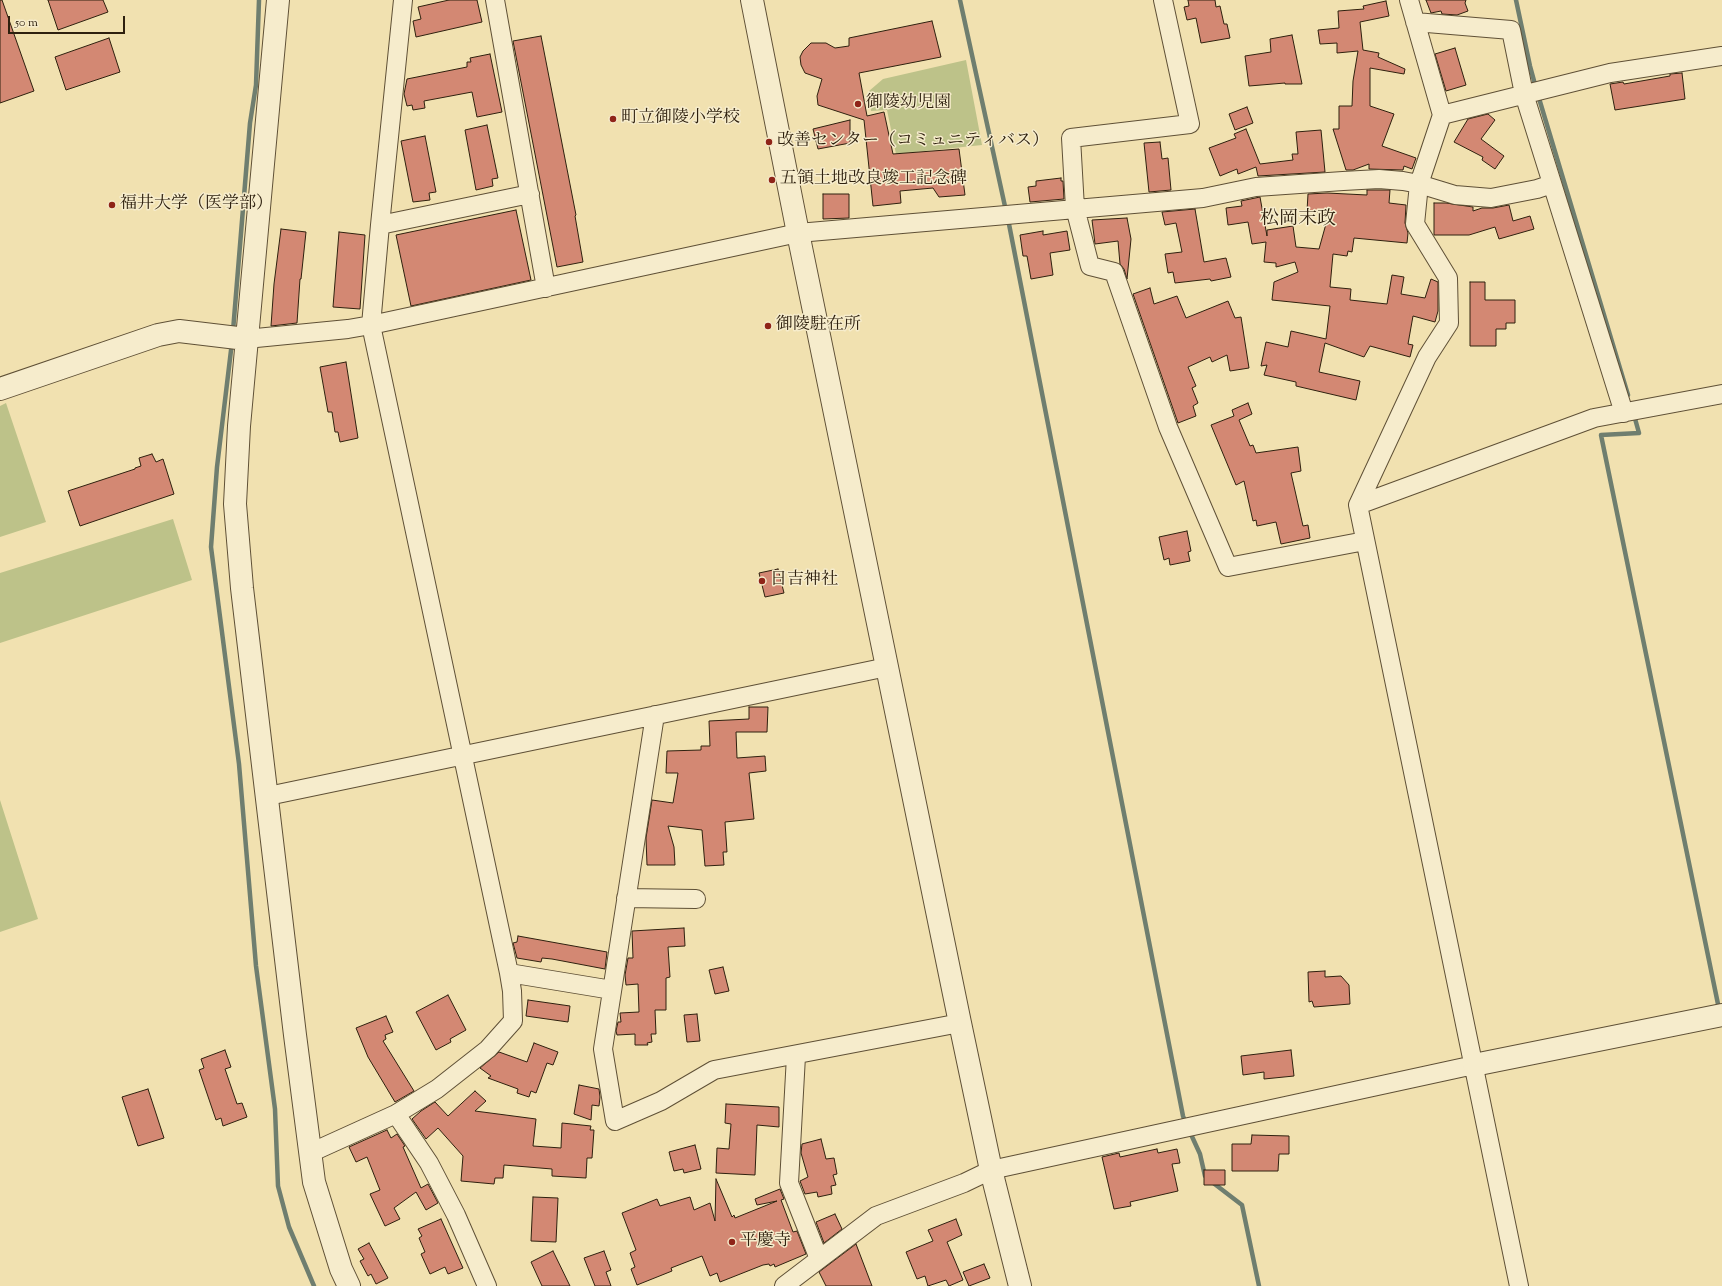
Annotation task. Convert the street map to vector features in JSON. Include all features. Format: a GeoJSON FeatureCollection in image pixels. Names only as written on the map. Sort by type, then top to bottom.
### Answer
{"type":"FeatureCollection","features":[{"type":"Feature","properties":{"kind":"street"},"geometry":{"type":"LineString","coordinates":[[278,0],[246,339],[235,504],[242,588],[314,1182],[341,1269],[349,1286]]}},
{"type":"Feature","properties":{"kind":"street"},"geometry":{"type":"LineString","coordinates":[[310,1153],[396,1114],[437,1089],[488,1049],[513,1021],[512,991],[509,973],[371,325],[403,0]]}},
{"type":"Feature","properties":{"kind":"street"},"geometry":{"type":"LineString","coordinates":[[495,0],[546,288]]}},
{"type":"Feature","properties":{"kind":"street"},"geometry":{"type":"LineString","coordinates":[[752,0],[798,233],[960,1023],[991,1170],[1020,1286]]}},
{"type":"Feature","properties":{"kind":"street"},"geometry":{"type":"LineString","coordinates":[[1163,0],[1190,124],[1071,138],[1075,208],[1090,266],[1114,272],[1168,427],[1228,567],[1365,541]]}},
{"type":"Feature","properties":{"kind":"street"},"geometry":{"type":"LineString","coordinates":[[1409,0],[1442,115],[1419,184],[1415,224],[1448,278],[1449,323],[1427,357],[1358,505],[1519,1286]]}},
{"type":"Feature","properties":{"kind":"street"},"geometry":{"type":"LineString","coordinates":[[1416,22],[1510,30],[1524,94],[1624,413]]}},
{"type":"Feature","properties":{"kind":"street"},"geometry":{"type":"LineString","coordinates":[[1442,115],[1610,73],[1722,56]]}},
{"type":"Feature","properties":{"kind":"street"},"geometry":{"type":"LineString","coordinates":[[0,389],[78,361],[158,335],[179,331],[246,339],[348,329],[546,288],[798,233],[1202,198],[1256,187],[1378,179],[1419,184],[1455,195],[1491,198],[1537,189],[1552,184]]}},
{"type":"Feature","properties":{"kind":"street"},"geometry":{"type":"LineString","coordinates":[[380,225],[530,194]]}},
{"type":"Feature","properties":{"kind":"street"},"geometry":{"type":"LineString","coordinates":[[1358,505],[1594,418],[1722,394]]}},
{"type":"Feature","properties":{"kind":"street"},"geometry":{"type":"LineString","coordinates":[[268,796],[887,667]]}},
{"type":"Feature","properties":{"kind":"street"},"geometry":{"type":"LineString","coordinates":[[656,715],[603,1049],[615,1121],[661,1101],[714,1070],[796,1056],[960,1023]]}},
{"type":"Feature","properties":{"kind":"street"},"geometry":{"type":"LineString","coordinates":[[626,898],[696,899]]}},
{"type":"Feature","properties":{"kind":"street"},"geometry":{"type":"LineString","coordinates":[[509,973],[612,990]]}},
{"type":"Feature","properties":{"kind":"street"},"geometry":{"type":"LineString","coordinates":[[784,1286],[876,1216],[964,1184],[991,1170],[1474,1065],[1722,1015]]}},
{"type":"Feature","properties":{"kind":"street"},"geometry":{"type":"LineString","coordinates":[[796,1056],[789,1184],[819,1259]]}},
{"type":"Feature","properties":{"kind":"street"},"geometry":{"type":"LineString","coordinates":[[396,1114],[429,1163],[456,1215],[487,1286]]}},
{"type":"Feature","properties":{"kind":"green space"},"geometry":{"type":"Polygon","coordinates":[[[966,60],[982,145],[896,154],[887,110],[871,111],[869,91],[883,79],[966,60]]]}},
{"type":"Feature","properties":{"kind":"green space"},"geometry":{"type":"Polygon","coordinates":[[[6,403],[46,522],[0,537],[0,406],[6,403]]]}},
{"type":"Feature","properties":{"kind":"green space"},"geometry":{"type":"Polygon","coordinates":[[[173,519],[192,580],[0,643],[0,573],[173,519]]]}},
{"type":"Feature","properties":{"kind":"green space"},"geometry":{"type":"Polygon","coordinates":[[[0,800],[38,919],[0,932],[0,800]]]}},
{"type":"Feature","properties":{"kind":"building"},"geometry":{"type":"Polygon","coordinates":[[[0,0],[2,0],[34,91],[0,103],[0,0]]]}},
{"type":"Feature","properties":{"kind":"building"},"geometry":{"type":"Polygon","coordinates":[[[48,0],[103,0],[108,12],[58,30],[48,0]]]}},
{"type":"Feature","properties":{"kind":"building"},"geometry":{"type":"Polygon","coordinates":[[[449,0],[477,0],[482,22],[416,37],[413,21],[421,19],[418,7],[449,0]]]}},
{"type":"Feature","properties":{"kind":"building"},"geometry":{"type":"Polygon","coordinates":[[[1188,0],[1215,0],[1216,7],[1220,6],[1224,24],[1227,24],[1230,38],[1201,43],[1196,18],[1187,20],[1184,7],[1189,6],[1188,0]]]}},
{"type":"Feature","properties":{"kind":"building"},"geometry":{"type":"Polygon","coordinates":[[[1426,0],[1466,0],[1465,3],[1468,11],[1457,15],[1442,14],[1441,11],[1431,13],[1426,0]]]}},
{"type":"Feature","properties":{"kind":"building"},"geometry":{"type":"Polygon","coordinates":[[[1386,1],[1389,16],[1360,22],[1363,50],[1379,53],[1378,57],[1405,69],[1404,74],[1370,68],[1370,106],[1394,114],[1382,146],[1416,158],[1412,169],[1404,166],[1403,170],[1369,169],[1369,164],[1353,170],[1346,170],[1333,129],[1339,129],[1339,106],[1352,106],[1353,81],[1358,51],[1337,53],[1337,43],[1320,44],[1318,30],[1339,28],[1338,11],[1364,9],[1363,6],[1386,1]]]}},
{"type":"Feature","properties":{"kind":"building"},"geometry":{"type":"Polygon","coordinates":[[[932,21],[941,57],[859,73],[867,116],[884,112],[893,154],[959,149],[965,195],[939,197],[933,188],[900,191],[901,203],[873,206],[864,120],[818,105],[817,96],[822,79],[805,73],[801,65],[800,57],[803,51],[811,43],[826,43],[835,48],[849,46],[849,38],[932,21]]]}},
{"type":"Feature","properties":{"kind":"building"},"geometry":{"type":"Polygon","coordinates":[[[1292,35],[1302,84],[1285,83],[1249,86],[1245,56],[1271,52],[1270,39],[1292,35]]]}},
{"type":"Feature","properties":{"kind":"building"},"geometry":{"type":"Polygon","coordinates":[[[541,36],[576,215],[583,262],[557,267],[513,41],[541,36]]]}},
{"type":"Feature","properties":{"kind":"building"},"geometry":{"type":"Polygon","coordinates":[[[109,38],[120,72],[66,90],[55,57],[109,38]]]}},
{"type":"Feature","properties":{"kind":"building"},"geometry":{"type":"Polygon","coordinates":[[[1455,48],[1466,85],[1446,91],[1435,54],[1455,48]]]}},
{"type":"Feature","properties":{"kind":"building"},"geometry":{"type":"Polygon","coordinates":[[[490,54],[502,112],[477,117],[472,92],[424,101],[425,108],[413,110],[412,105],[407,106],[404,94],[407,79],[467,67],[467,62],[471,62],[470,58],[490,54]]]}},
{"type":"Feature","properties":{"kind":"building"},"geometry":{"type":"Polygon","coordinates":[[[1682,73],[1685,99],[1615,110],[1610,84],[1623,82],[1624,84],[1670,76],[1670,74],[1682,73]]]}},
{"type":"Feature","properties":{"kind":"building"},"geometry":{"type":"Polygon","coordinates":[[[1247,107],[1253,123],[1235,130],[1229,114],[1247,107]]]}},
{"type":"Feature","properties":{"kind":"building"},"geometry":{"type":"Polygon","coordinates":[[[1488,114],[1495,120],[1481,139],[1504,156],[1495,169],[1482,160],[1483,157],[1454,142],[1468,119],[1488,114]]]}},
{"type":"Feature","properties":{"kind":"building"},"geometry":{"type":"Polygon","coordinates":[[[850,120],[850,143],[818,149],[813,129],[850,120]]]}},
{"type":"Feature","properties":{"kind":"building"},"geometry":{"type":"Polygon","coordinates":[[[487,125],[498,178],[492,179],[493,186],[476,190],[465,130],[487,125]]]}},
{"type":"Feature","properties":{"kind":"building"},"geometry":{"type":"Polygon","coordinates":[[[1246,129],[1260,164],[1293,160],[1292,154],[1298,154],[1296,132],[1321,130],[1325,172],[1258,176],[1256,167],[1238,174],[1237,169],[1220,176],[1209,148],[1236,138],[1234,134],[1246,129]]]}},
{"type":"Feature","properties":{"kind":"building"},"geometry":{"type":"Polygon","coordinates":[[[425,136],[436,192],[429,193],[430,200],[413,202],[401,141],[425,136]]]}},
{"type":"Feature","properties":{"kind":"building"},"geometry":{"type":"Polygon","coordinates":[[[1160,142],[1162,159],[1168,158],[1171,190],[1149,192],[1144,143],[1160,142]]]}},
{"type":"Feature","properties":{"kind":"building"},"geometry":{"type":"Polygon","coordinates":[[[1061,178],[1061,181],[1063,181],[1064,199],[1030,202],[1028,187],[1036,186],[1036,181],[1061,178]]]}},
{"type":"Feature","properties":{"kind":"building"},"geometry":{"type":"Polygon","coordinates":[[[1367,190],[1390,190],[1389,203],[1406,205],[1405,223],[1408,233],[1407,243],[1354,238],[1352,252],[1348,251],[1347,256],[1333,254],[1330,287],[1351,289],[1350,300],[1387,304],[1392,275],[1404,277],[1401,294],[1425,298],[1431,279],[1438,282],[1438,311],[1435,322],[1413,316],[1408,344],[1413,345],[1410,357],[1370,346],[1364,357],[1325,343],[1319,372],[1360,381],[1356,400],[1296,386],[1296,382],[1264,375],[1267,365],[1261,366],[1266,342],[1288,347],[1291,331],[1326,339],[1330,306],[1272,300],[1274,282],[1298,272],[1295,262],[1276,267],[1276,263],[1264,262],[1266,242],[1252,244],[1248,222],[1228,225],[1226,208],[1242,206],[1241,201],[1260,197],[1267,236],[1267,230],[1293,226],[1296,247],[1319,249],[1329,213],[1307,211],[1308,194],[1327,193],[1367,195],[1367,190]]]}},
{"type":"Feature","properties":{"kind":"building"},"geometry":{"type":"Polygon","coordinates":[[[823,194],[849,194],[849,218],[823,219],[823,194]]]}},
{"type":"Feature","properties":{"kind":"building"},"geometry":{"type":"Polygon","coordinates":[[[1434,203],[1446,203],[1473,207],[1473,211],[1482,208],[1493,208],[1509,205],[1513,221],[1530,216],[1534,229],[1499,239],[1495,227],[1469,235],[1434,235],[1434,203]]]}},
{"type":"Feature","properties":{"kind":"building"},"geometry":{"type":"Polygon","coordinates":[[[1195,209],[1204,262],[1226,258],[1231,277],[1211,281],[1210,279],[1175,283],[1173,272],[1168,273],[1165,254],[1182,252],[1176,223],[1165,225],[1162,212],[1195,209]]]}},
{"type":"Feature","properties":{"kind":"building"},"geometry":{"type":"Polygon","coordinates":[[[516,210],[531,280],[411,306],[396,235],[516,210]]]}},
{"type":"Feature","properties":{"kind":"building"},"geometry":{"type":"Polygon","coordinates":[[[1127,218],[1131,239],[1127,279],[1124,269],[1120,264],[1118,241],[1095,244],[1092,220],[1127,218]]]}},
{"type":"Feature","properties":{"kind":"building"},"geometry":{"type":"Polygon","coordinates":[[[281,229],[306,232],[300,279],[297,323],[271,326],[274,284],[281,229]]]}},
{"type":"Feature","properties":{"kind":"building"},"geometry":{"type":"Polygon","coordinates":[[[1043,231],[1043,235],[1067,231],[1070,250],[1050,253],[1053,275],[1031,279],[1027,256],[1023,256],[1020,235],[1043,231]]]}},
{"type":"Feature","properties":{"kind":"building"},"geometry":{"type":"Polygon","coordinates":[[[339,232],[365,235],[360,309],[333,307],[339,232]]]}},
{"type":"Feature","properties":{"kind":"building"},"geometry":{"type":"Polygon","coordinates":[[[1470,282],[1485,282],[1485,300],[1515,300],[1515,323],[1506,323],[1506,329],[1496,329],[1496,346],[1470,346],[1470,282]]]}},
{"type":"Feature","properties":{"kind":"building"},"geometry":{"type":"Polygon","coordinates":[[[1150,288],[1154,304],[1177,296],[1186,318],[1228,301],[1235,318],[1241,317],[1249,368],[1230,371],[1227,355],[1212,362],[1210,357],[1188,367],[1196,386],[1192,388],[1198,403],[1193,406],[1196,416],[1178,423],[1133,294],[1150,288]]]}},
{"type":"Feature","properties":{"kind":"building"},"geometry":{"type":"Polygon","coordinates":[[[346,362],[358,438],[340,442],[338,432],[335,432],[332,412],[328,412],[320,367],[346,362]]]}},
{"type":"Feature","properties":{"kind":"building"},"geometry":{"type":"Polygon","coordinates":[[[1248,403],[1252,414],[1239,420],[1250,446],[1253,445],[1256,453],[1298,447],[1301,471],[1291,473],[1303,526],[1308,525],[1310,538],[1281,544],[1276,522],[1257,526],[1256,520],[1253,521],[1244,481],[1236,485],[1211,425],[1234,416],[1232,410],[1248,403]]]}},
{"type":"Feature","properties":{"kind":"building"},"geometry":{"type":"Polygon","coordinates":[[[152,454],[156,462],[163,459],[174,494],[80,526],[68,491],[135,469],[141,466],[139,458],[152,454]]]}},
{"type":"Feature","properties":{"kind":"building"},"geometry":{"type":"Polygon","coordinates":[[[1187,531],[1191,551],[1188,552],[1190,561],[1170,565],[1169,558],[1164,560],[1159,537],[1187,531]]]}},
{"type":"Feature","properties":{"kind":"building"},"geometry":{"type":"Polygon","coordinates":[[[778,569],[784,593],[765,597],[759,573],[778,569]]]}},
{"type":"Feature","properties":{"kind":"building"},"geometry":{"type":"Polygon","coordinates":[[[749,707],[768,707],[767,732],[736,732],[737,758],[765,756],[766,771],[749,773],[754,819],[725,822],[727,852],[723,852],[724,865],[705,866],[702,830],[668,826],[674,847],[675,865],[647,865],[646,838],[652,800],[673,803],[678,773],[666,773],[667,751],[701,750],[701,746],[710,746],[709,721],[749,719],[749,707]]]}},
{"type":"Feature","properties":{"kind":"building"},"geometry":{"type":"Polygon","coordinates":[[[684,928],[685,946],[668,947],[670,977],[666,978],[666,1010],[655,1010],[656,1034],[651,1034],[652,1042],[647,1043],[648,1045],[635,1045],[635,1034],[617,1035],[616,1031],[618,1022],[621,1022],[620,1013],[639,1012],[638,984],[626,985],[625,975],[628,958],[633,958],[632,931],[684,928]]]}},
{"type":"Feature","properties":{"kind":"building"},"geometry":{"type":"Polygon","coordinates":[[[518,936],[607,952],[605,969],[552,959],[542,958],[541,962],[517,958],[513,943],[517,942],[518,936]]]}},
{"type":"Feature","properties":{"kind":"building"},"geometry":{"type":"Polygon","coordinates":[[[723,967],[729,991],[715,994],[709,970],[723,967]]]}},
{"type":"Feature","properties":{"kind":"building"},"geometry":{"type":"Polygon","coordinates":[[[1325,971],[1325,977],[1341,976],[1349,985],[1350,1004],[1314,1007],[1312,1001],[1309,1002],[1308,972],[1325,971]]]}},
{"type":"Feature","properties":{"kind":"building"},"geometry":{"type":"Polygon","coordinates":[[[448,995],[466,1030],[450,1039],[451,1042],[436,1050],[416,1012],[448,995]]]}},
{"type":"Feature","properties":{"kind":"building"},"geometry":{"type":"Polygon","coordinates":[[[528,1000],[570,1006],[568,1022],[526,1016],[528,1000]]]}},
{"type":"Feature","properties":{"kind":"building"},"geometry":{"type":"Polygon","coordinates":[[[697,1014],[700,1041],[687,1042],[684,1015],[697,1014]]]}},
{"type":"Feature","properties":{"kind":"building"},"geometry":{"type":"Polygon","coordinates":[[[386,1016],[393,1032],[385,1035],[386,1039],[383,1041],[414,1091],[395,1102],[368,1057],[356,1028],[386,1016]]]}},
{"type":"Feature","properties":{"kind":"building"},"geometry":{"type":"Polygon","coordinates":[[[534,1043],[558,1052],[553,1065],[547,1063],[536,1093],[531,1091],[529,1097],[517,1093],[518,1089],[488,1078],[491,1076],[480,1068],[499,1052],[527,1062],[534,1043]]]}},
{"type":"Feature","properties":{"kind":"building"},"geometry":{"type":"Polygon","coordinates":[[[225,1050],[231,1067],[225,1069],[237,1104],[242,1103],[247,1117],[223,1126],[221,1118],[216,1120],[199,1070],[204,1068],[201,1059],[225,1050]]]}},
{"type":"Feature","properties":{"kind":"building"},"geometry":{"type":"Polygon","coordinates":[[[1291,1050],[1294,1076],[1264,1079],[1264,1072],[1243,1075],[1241,1056],[1291,1050]]]}},
{"type":"Feature","properties":{"kind":"building"},"geometry":{"type":"Polygon","coordinates":[[[579,1085],[599,1089],[599,1106],[592,1105],[591,1120],[574,1114],[579,1085]]]}},
{"type":"Feature","properties":{"kind":"building"},"geometry":{"type":"Polygon","coordinates":[[[148,1089],[164,1138],[138,1146],[122,1097],[148,1089]]]}},
{"type":"Feature","properties":{"kind":"building"},"geometry":{"type":"Polygon","coordinates":[[[475,1091],[486,1101],[475,1111],[536,1119],[533,1146],[561,1148],[562,1123],[591,1126],[590,1130],[594,1130],[592,1158],[587,1158],[586,1178],[552,1176],[552,1169],[504,1165],[503,1178],[495,1178],[494,1184],[461,1181],[463,1156],[438,1128],[426,1139],[412,1119],[435,1102],[448,1116],[475,1091]]]}},
{"type":"Feature","properties":{"kind":"building"},"geometry":{"type":"Polygon","coordinates":[[[726,1104],[779,1107],[779,1127],[757,1125],[755,1175],[716,1173],[717,1148],[729,1149],[731,1124],[725,1123],[726,1104]]]}},
{"type":"Feature","properties":{"kind":"building"},"geometry":{"type":"Polygon","coordinates":[[[387,1130],[391,1138],[397,1134],[405,1146],[403,1147],[421,1188],[428,1184],[438,1203],[426,1210],[416,1192],[394,1208],[400,1219],[385,1226],[370,1194],[380,1190],[367,1157],[356,1162],[349,1147],[387,1130]]]}},
{"type":"Feature","properties":{"kind":"building"},"geometry":{"type":"Polygon","coordinates":[[[1252,1135],[1289,1136],[1289,1154],[1279,1154],[1278,1171],[1232,1171],[1232,1144],[1251,1144],[1252,1135]]]}},
{"type":"Feature","properties":{"kind":"building"},"geometry":{"type":"Polygon","coordinates":[[[821,1139],[826,1159],[834,1158],[837,1174],[833,1175],[836,1185],[831,1186],[832,1194],[818,1197],[817,1192],[805,1194],[800,1181],[808,1177],[801,1153],[802,1144],[821,1139]]]}},
{"type":"Feature","properties":{"kind":"building"},"geometry":{"type":"Polygon","coordinates":[[[695,1145],[701,1169],[684,1173],[683,1169],[674,1171],[669,1152],[695,1145]]]}},
{"type":"Feature","properties":{"kind":"building"},"geometry":{"type":"Polygon","coordinates":[[[1157,1149],[1158,1153],[1177,1149],[1180,1163],[1172,1164],[1178,1191],[1130,1202],[1131,1206],[1114,1209],[1102,1157],[1119,1153],[1120,1157],[1157,1149]]]}},
{"type":"Feature","properties":{"kind":"building"},"geometry":{"type":"Polygon","coordinates":[[[1204,1170],[1225,1170],[1225,1185],[1204,1185],[1204,1170]]]}},
{"type":"Feature","properties":{"kind":"building"},"geometry":{"type":"Polygon","coordinates":[[[716,1179],[732,1217],[734,1215],[735,1218],[777,1201],[757,1205],[755,1199],[780,1189],[784,1199],[781,1200],[793,1232],[797,1231],[806,1254],[775,1267],[774,1264],[770,1266],[769,1264],[763,1265],[720,1282],[717,1273],[710,1276],[702,1256],[671,1268],[672,1271],[637,1285],[631,1269],[635,1267],[630,1253],[636,1250],[622,1213],[657,1199],[660,1206],[690,1197],[694,1210],[710,1203],[715,1221],[716,1179]]]}},
{"type":"Feature","properties":{"kind":"building"},"geometry":{"type":"Polygon","coordinates":[[[533,1197],[558,1198],[556,1242],[531,1241],[533,1197]]]}},
{"type":"Feature","properties":{"kind":"building"},"geometry":{"type":"Polygon","coordinates":[[[835,1214],[842,1229],[824,1243],[816,1222],[835,1214]]]}},
{"type":"Feature","properties":{"kind":"building"},"geometry":{"type":"Polygon","coordinates":[[[441,1219],[463,1268],[448,1274],[445,1267],[430,1274],[421,1254],[425,1252],[419,1238],[422,1236],[418,1229],[441,1219]]]}},
{"type":"Feature","properties":{"kind":"building"},"geometry":{"type":"Polygon","coordinates":[[[956,1219],[962,1235],[947,1242],[963,1280],[949,1286],[946,1280],[928,1286],[925,1276],[917,1279],[906,1252],[933,1241],[928,1230],[956,1219]]]}},
{"type":"Feature","properties":{"kind":"building"},"geometry":{"type":"Polygon","coordinates":[[[369,1243],[388,1278],[376,1284],[371,1274],[368,1276],[360,1261],[364,1259],[358,1249],[369,1243]]]}},
{"type":"Feature","properties":{"kind":"building"},"geometry":{"type":"Polygon","coordinates":[[[856,1244],[872,1286],[826,1286],[819,1272],[856,1244]]]}},
{"type":"Feature","properties":{"kind":"building"},"geometry":{"type":"Polygon","coordinates":[[[553,1251],[570,1286],[542,1286],[531,1262],[553,1251]]]}},
{"type":"Feature","properties":{"kind":"building"},"geometry":{"type":"Polygon","coordinates":[[[604,1251],[611,1270],[606,1272],[611,1286],[595,1286],[584,1258],[604,1251]]]}},
{"type":"Feature","properties":{"kind":"building"},"geometry":{"type":"Polygon","coordinates":[[[984,1264],[990,1278],[969,1286],[963,1272],[984,1264]]]}},
{"type":"Feature","properties":{"kind":"waterway"},"geometry":{"type":"LineString","coordinates":[[233,331],[250,123],[256,85],[259,0]]}},
{"type":"Feature","properties":{"kind":"waterway"},"geometry":{"type":"LineString","coordinates":[[960,0],[1006,211]]}},
{"type":"Feature","properties":{"kind":"waterway"},"geometry":{"type":"LineString","coordinates":[[1516,0],[1536,88]]}},
{"type":"Feature","properties":{"kind":"waterway"},"geometry":{"type":"LineString","coordinates":[[1538,95],[1628,395]]}},
{"type":"Feature","properties":{"kind":"waterway"},"geometry":{"type":"LineString","coordinates":[[1008,219],[1183,1116],[1186,1124]]}},
{"type":"Feature","properties":{"kind":"waterway"},"geometry":{"type":"LineString","coordinates":[[232,342],[217,467],[211,547],[239,764],[256,966],[275,1109],[278,1186],[289,1227],[314,1286]]}},
{"type":"Feature","properties":{"kind":"waterway"},"geometry":{"type":"LineString","coordinates":[[1634,415],[1639,433],[1601,435],[1719,1009]]}},
{"type":"Feature","properties":{"kind":"waterway"},"geometry":{"type":"LineString","coordinates":[[1189,1130],[1200,1154],[1206,1177]]}},
{"type":"Feature","properties":{"kind":"waterway"},"geometry":{"type":"LineString","coordinates":[[1212,1182],[1242,1205],[1259,1286]]}},
{"type":"Feature","properties":{"kind":"place","name":"御陵幼児園"},"geometry":{"type":"Point","coordinates":[858,104]}},
{"type":"Feature","properties":{"kind":"place","name":"町立御陵小学校"},"geometry":{"type":"Point","coordinates":[613,119]}},
{"type":"Feature","properties":{"kind":"place","name":"改善センター（コミュニティバス）"},"geometry":{"type":"Point","coordinates":[769,142]}},
{"type":"Feature","properties":{"kind":"place","name":"五領土地改良竣工記念碑"},"geometry":{"type":"Point","coordinates":[772,180]}},
{"type":"Feature","properties":{"kind":"place","name":"福井大学（医学部）"},"geometry":{"type":"Point","coordinates":[112,205]}},
{"type":"Feature","properties":{"kind":"place","name":"御陵駐在所"},"geometry":{"type":"Point","coordinates":[768,326]}},
{"type":"Feature","properties":{"kind":"place","name":"日吉神社"},"geometry":{"type":"Point","coordinates":[762,581]}},
{"type":"Feature","properties":{"kind":"place","name":"平慶寺"},"geometry":{"type":"Point","coordinates":[732,1242]}},
{"type":"Feature","properties":{"kind":"district","name":"松岡末政"},"geometry":{"type":"Point","coordinates":[1298,221]}}]}
